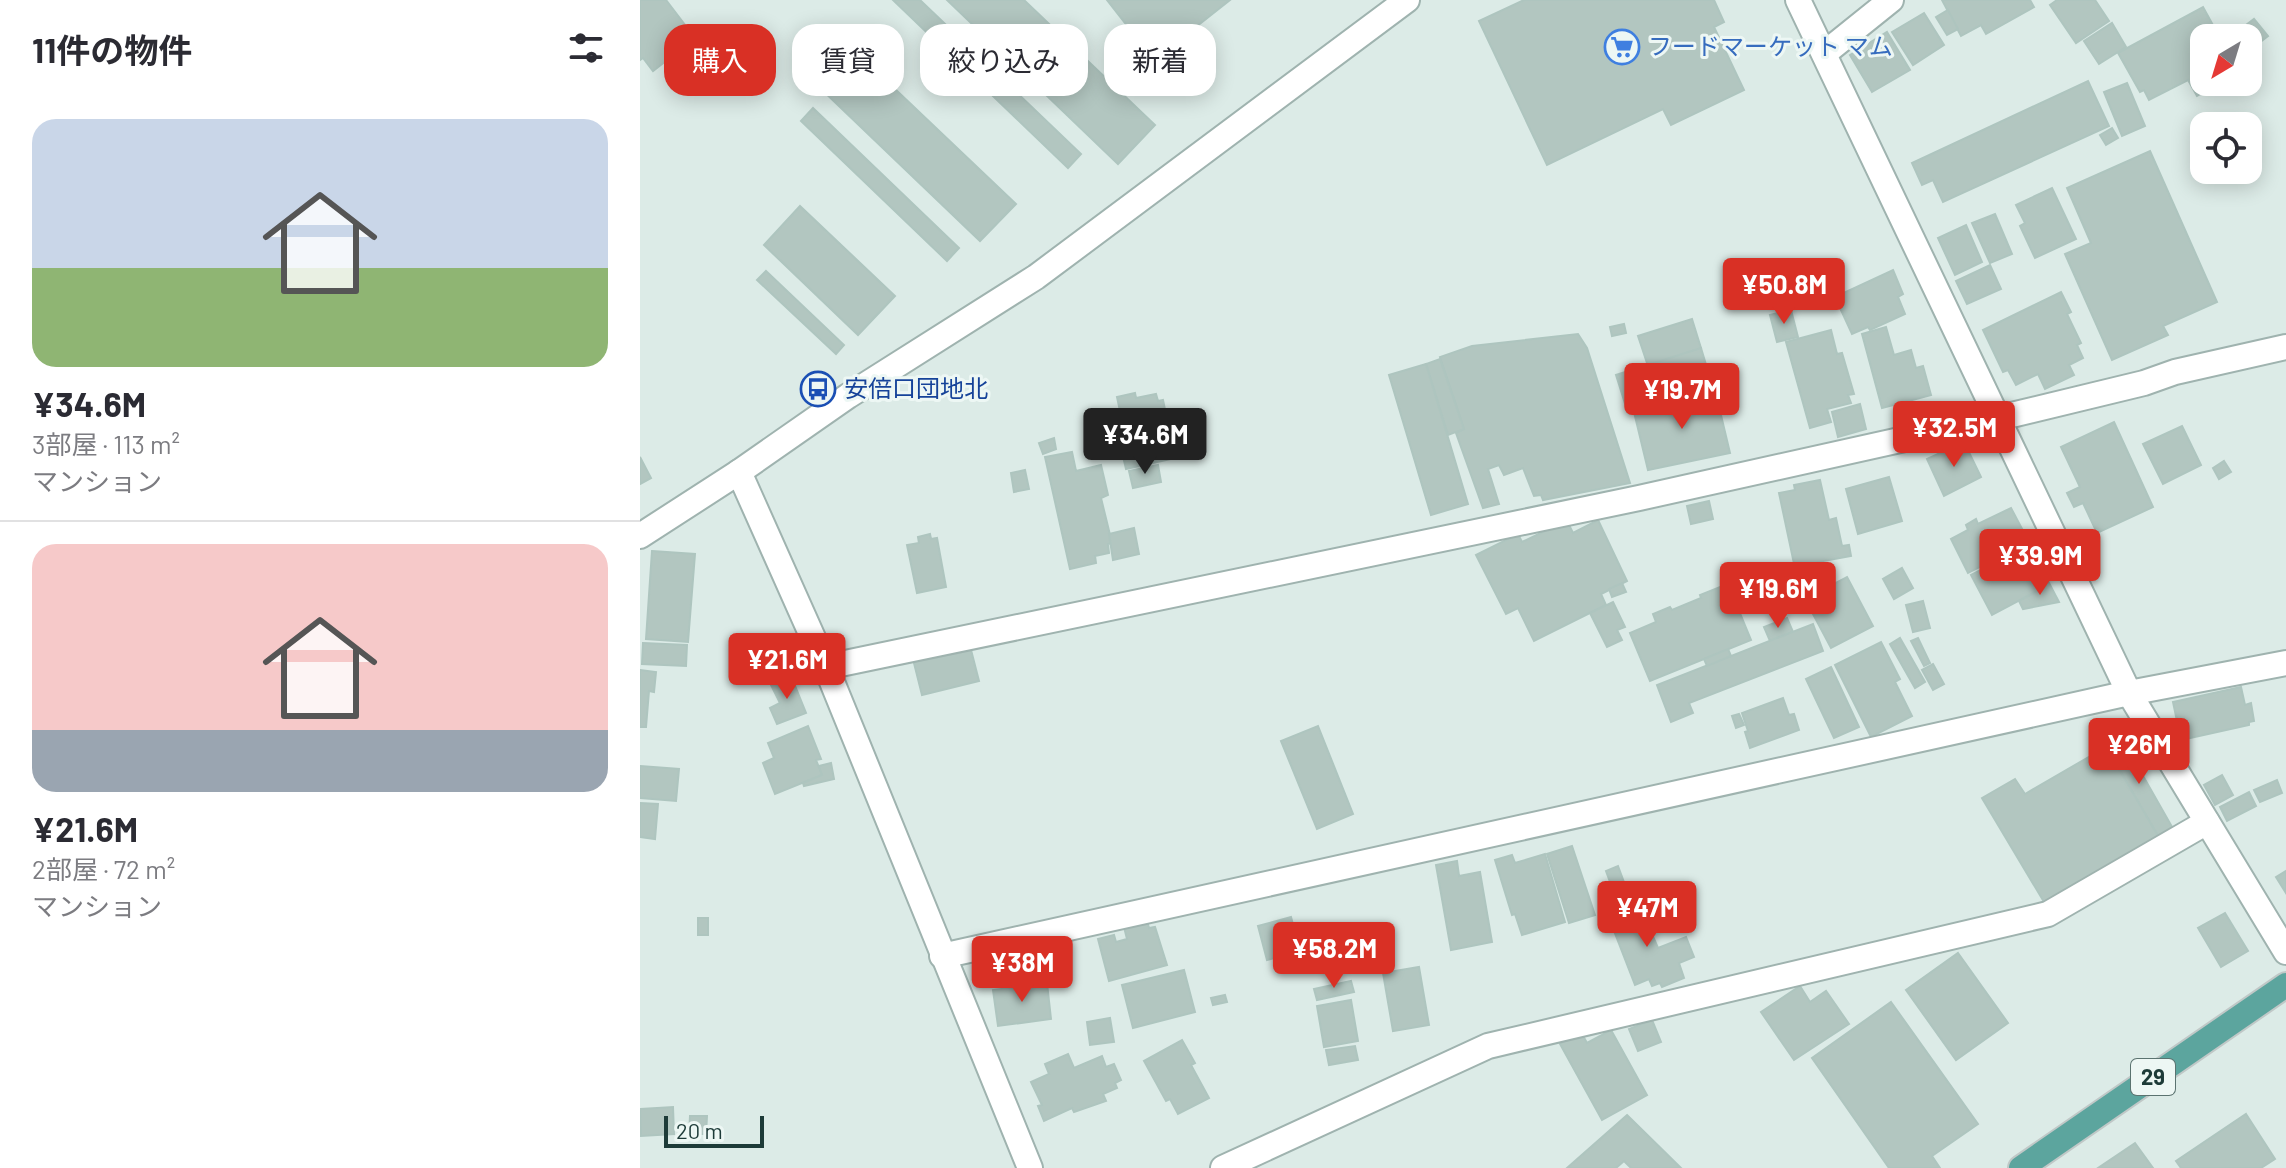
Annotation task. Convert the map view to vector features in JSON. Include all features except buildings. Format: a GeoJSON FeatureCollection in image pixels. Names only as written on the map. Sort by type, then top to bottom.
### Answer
{"type":"FeatureCollection","features":[{"type":"Feature","properties":{"kind":"main road","name":"29"},"geometry":{"type":"LineString","coordinates":[[2021,1168],[2286,985]]}},
{"type":"Feature","properties":{"kind":"street"},"geometry":{"type":"LineString","coordinates":[[640,536],[848,396],[1036,277],[1407,0]]}},
{"type":"Feature","properties":{"kind":"street"},"geometry":{"type":"LineString","coordinates":[[1798,0],[2129,693],[2286,952]]}},
{"type":"Feature","properties":{"kind":"street"},"geometry":{"type":"LineString","coordinates":[[1825,53],[1891,0]]}},
{"type":"Feature","properties":{"kind":"street"},"geometry":{"type":"LineString","coordinates":[[826,667],[1639,498],[1999,418],[2286,347]]}},
{"type":"Feature","properties":{"kind":"street"},"geometry":{"type":"LineString","coordinates":[[739,472],[826,667],[1030,1168]]}},
{"type":"Feature","properties":{"kind":"street"},"geometry":{"type":"LineString","coordinates":[[942,956],[2129,693],[2286,663]]}},
{"type":"Feature","properties":{"kind":"street"},"geometry":{"type":"LineString","coordinates":[[1223,1168],[1488,1046],[2048,914],[2207,822]]}},
{"type":"Feature","properties":{"kind":"place","name":"フードマーケット マム"},"geometry":{"type":"Point","coordinates":[1622,47]}},
{"type":"Feature","properties":{"kind":"place","name":"安倍口団地北"},"geometry":{"type":"Point","coordinates":[818,389]}}]}
